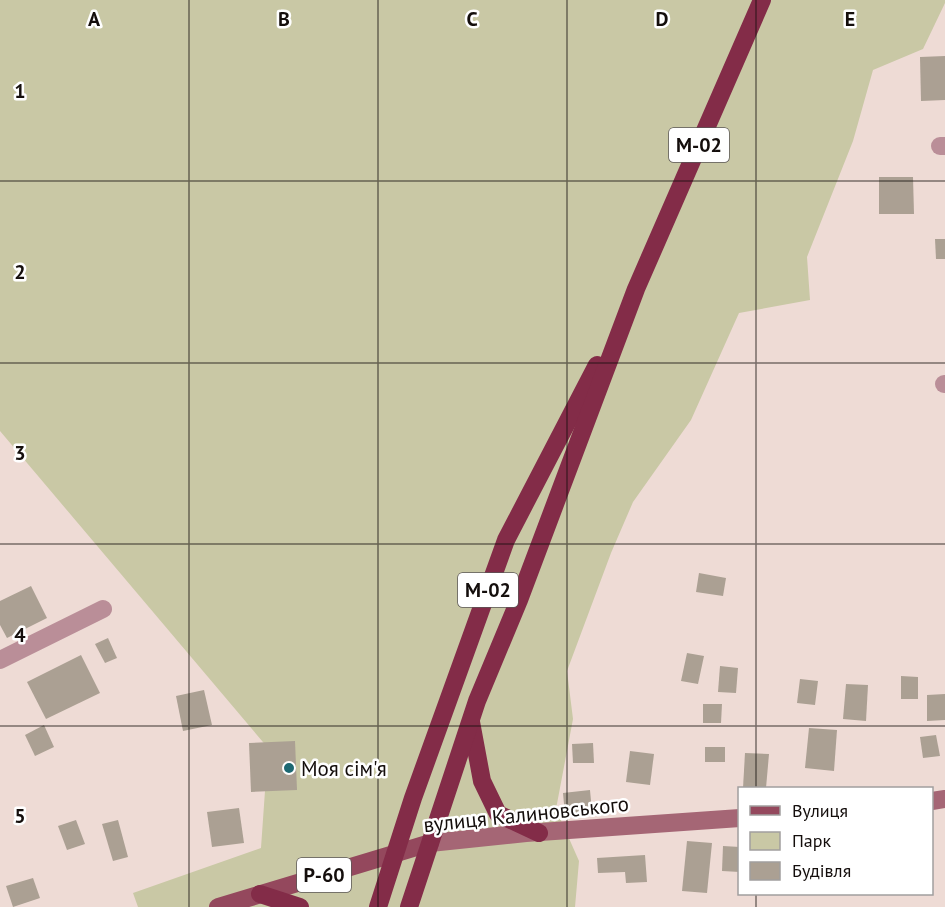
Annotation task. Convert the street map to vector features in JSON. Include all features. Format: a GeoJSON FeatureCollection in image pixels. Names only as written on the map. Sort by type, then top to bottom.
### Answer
{"type":"FeatureCollection","features":[{"type":"Feature","properties":{"kind":"highway","name":"М-02"},"geometry":{"type":"LineString","coordinates":[[409,907],[477,701],[519,600],[636,289],[762,0]]}},
{"type":"Feature","properties":{"kind":"highway","name":"М-02"},"geometry":{"type":"LineString","coordinates":[[378,907],[413,798],[506,540],[636,289]]}},
{"type":"Feature","properties":{"kind":"highway"},"geometry":{"type":"LineString","coordinates":[[471,720],[482,782],[498,814],[539,832]]}},
{"type":"Feature","properties":{"kind":"highway"},"geometry":{"type":"LineString","coordinates":[[260,894],[300,907]]}},
{"type":"Feature","properties":{"kind":"main road","name":"вулиця Калиновського"},"geometry":{"type":"LineString","coordinates":[[218,907],[430,843],[539,832],[738,819]]}},
{"type":"Feature","properties":{"kind":"street"},"geometry":{"type":"LineString","coordinates":[[0,660],[103,609]]}},
{"type":"Feature","properties":{"kind":"green space"},"geometry":{"type":"Polygon","coordinates":[[[0,0],[945,0],[923,49],[873,70],[853,141],[807,257],[810,300],[739,313],[691,420],[633,502],[611,553],[567,671],[573,719],[556,809],[579,861],[575,907],[138,907],[133,893],[261,848],[268,748],[0,431],[0,0]]]}},
{"type":"Feature","properties":{"kind":"building"},"geometry":{"type":"Polygon","coordinates":[[[945,56],[945,100],[921,101],[920,57],[945,56]]]}},
{"type":"Feature","properties":{"kind":"building"},"geometry":{"type":"Polygon","coordinates":[[[879,177],[913,177],[914,214],[879,214],[879,177]]]}},
{"type":"Feature","properties":{"kind":"building"},"geometry":{"type":"Polygon","coordinates":[[[935,239],[945,239],[945,259],[936,259],[935,239]]]}},
{"type":"Feature","properties":{"kind":"building"},"geometry":{"type":"Polygon","coordinates":[[[699,573],[726,578],[723,596],[696,592],[699,573]]]}},
{"type":"Feature","properties":{"kind":"building"},"geometry":{"type":"Polygon","coordinates":[[[31,586],[47,618],[7,638],[0,625],[0,601],[31,586]]]}},
{"type":"Feature","properties":{"kind":"building"},"geometry":{"type":"Polygon","coordinates":[[[108,638],[117,658],[105,663],[95,644],[108,638]]]}},
{"type":"Feature","properties":{"kind":"building"},"geometry":{"type":"Polygon","coordinates":[[[687,653],[704,656],[698,684],[681,681],[687,653]]]}},
{"type":"Feature","properties":{"kind":"building"},"geometry":{"type":"Polygon","coordinates":[[[81,655],[100,693],[46,719],[27,682],[81,655]]]}},
{"type":"Feature","properties":{"kind":"building"},"geometry":{"type":"Polygon","coordinates":[[[720,666],[738,668],[736,693],[718,692],[720,666]]]}},
{"type":"Feature","properties":{"kind":"building"},"geometry":{"type":"Polygon","coordinates":[[[901,676],[918,677],[918,699],[901,699],[901,676]]]}},
{"type":"Feature","properties":{"kind":"building"},"geometry":{"type":"Polygon","coordinates":[[[800,679],[818,681],[815,705],[797,703],[800,679]]]}},
{"type":"Feature","properties":{"kind":"building"},"geometry":{"type":"Polygon","coordinates":[[[846,684],[868,685],[866,721],[843,719],[846,684]]]}},
{"type":"Feature","properties":{"kind":"building"},"geometry":{"type":"Polygon","coordinates":[[[204,690],[212,725],[183,731],[176,696],[204,690]]]}},
{"type":"Feature","properties":{"kind":"building"},"geometry":{"type":"Polygon","coordinates":[[[945,694],[945,720],[927,721],[927,695],[945,694]]]}},
{"type":"Feature","properties":{"kind":"building"},"geometry":{"type":"Polygon","coordinates":[[[703,704],[722,704],[721,723],[703,723],[703,704]]]}},
{"type":"Feature","properties":{"kind":"building"},"geometry":{"type":"Polygon","coordinates":[[[44,725],[54,747],[35,756],[25,735],[44,725]]]}},
{"type":"Feature","properties":{"kind":"building"},"geometry":{"type":"Polygon","coordinates":[[[809,728],[837,730],[834,771],[805,768],[809,728]]]}},
{"type":"Feature","properties":{"kind":"building"},"geometry":{"type":"Polygon","coordinates":[[[936,735],[940,756],[923,758],[920,737],[936,735]]]}},
{"type":"Feature","properties":{"kind":"building"},"geometry":{"type":"Polygon","coordinates":[[[295,741],[297,790],[251,792],[249,743],[295,741]]]}},
{"type":"Feature","properties":{"kind":"building"},"geometry":{"type":"Polygon","coordinates":[[[593,743],[594,763],[573,763],[572,744],[593,743]]]}},
{"type":"Feature","properties":{"kind":"building"},"geometry":{"type":"Polygon","coordinates":[[[705,747],[725,747],[725,762],[705,762],[705,747]]]}},
{"type":"Feature","properties":{"kind":"building"},"geometry":{"type":"Polygon","coordinates":[[[630,751],[654,754],[650,785],[626,782],[630,751]]]}},
{"type":"Feature","properties":{"kind":"building"},"geometry":{"type":"Polygon","coordinates":[[[745,753],[769,754],[766,787],[743,787],[745,753]]]}},
{"type":"Feature","properties":{"kind":"building"},"geometry":{"type":"Polygon","coordinates":[[[590,790],[592,812],[565,815],[563,793],[590,790]]]}},
{"type":"Feature","properties":{"kind":"building"},"geometry":{"type":"Polygon","coordinates":[[[239,808],[244,843],[212,847],[207,812],[239,808]]]}},
{"type":"Feature","properties":{"kind":"building"},"geometry":{"type":"Polygon","coordinates":[[[76,820],[85,844],[67,850],[58,826],[76,820]]]}},
{"type":"Feature","properties":{"kind":"building"},"geometry":{"type":"Polygon","coordinates":[[[118,820],[128,857],[113,861],[102,824],[118,820]]]}},
{"type":"Feature","properties":{"kind":"building"},"geometry":{"type":"Polygon","coordinates":[[[687,841],[712,843],[707,893],[682,891],[687,841]]]}},
{"type":"Feature","properties":{"kind":"building"},"geometry":{"type":"Polygon","coordinates":[[[723,846],[738,847],[738,872],[722,871],[723,846]]]}},
{"type":"Feature","properties":{"kind":"building"},"geometry":{"type":"Polygon","coordinates":[[[645,855],[647,882],[626,883],[625,872],[598,873],[597,858],[645,855]]]}},
{"type":"Feature","properties":{"kind":"building"},"geometry":{"type":"Polygon","coordinates":[[[33,878],[40,898],[13,907],[6,886],[33,878]]]}},
{"type":"Feature","properties":{"kind":"place","name":"Моя сім'я"},"geometry":{"type":"Point","coordinates":[289,768]}}]}
